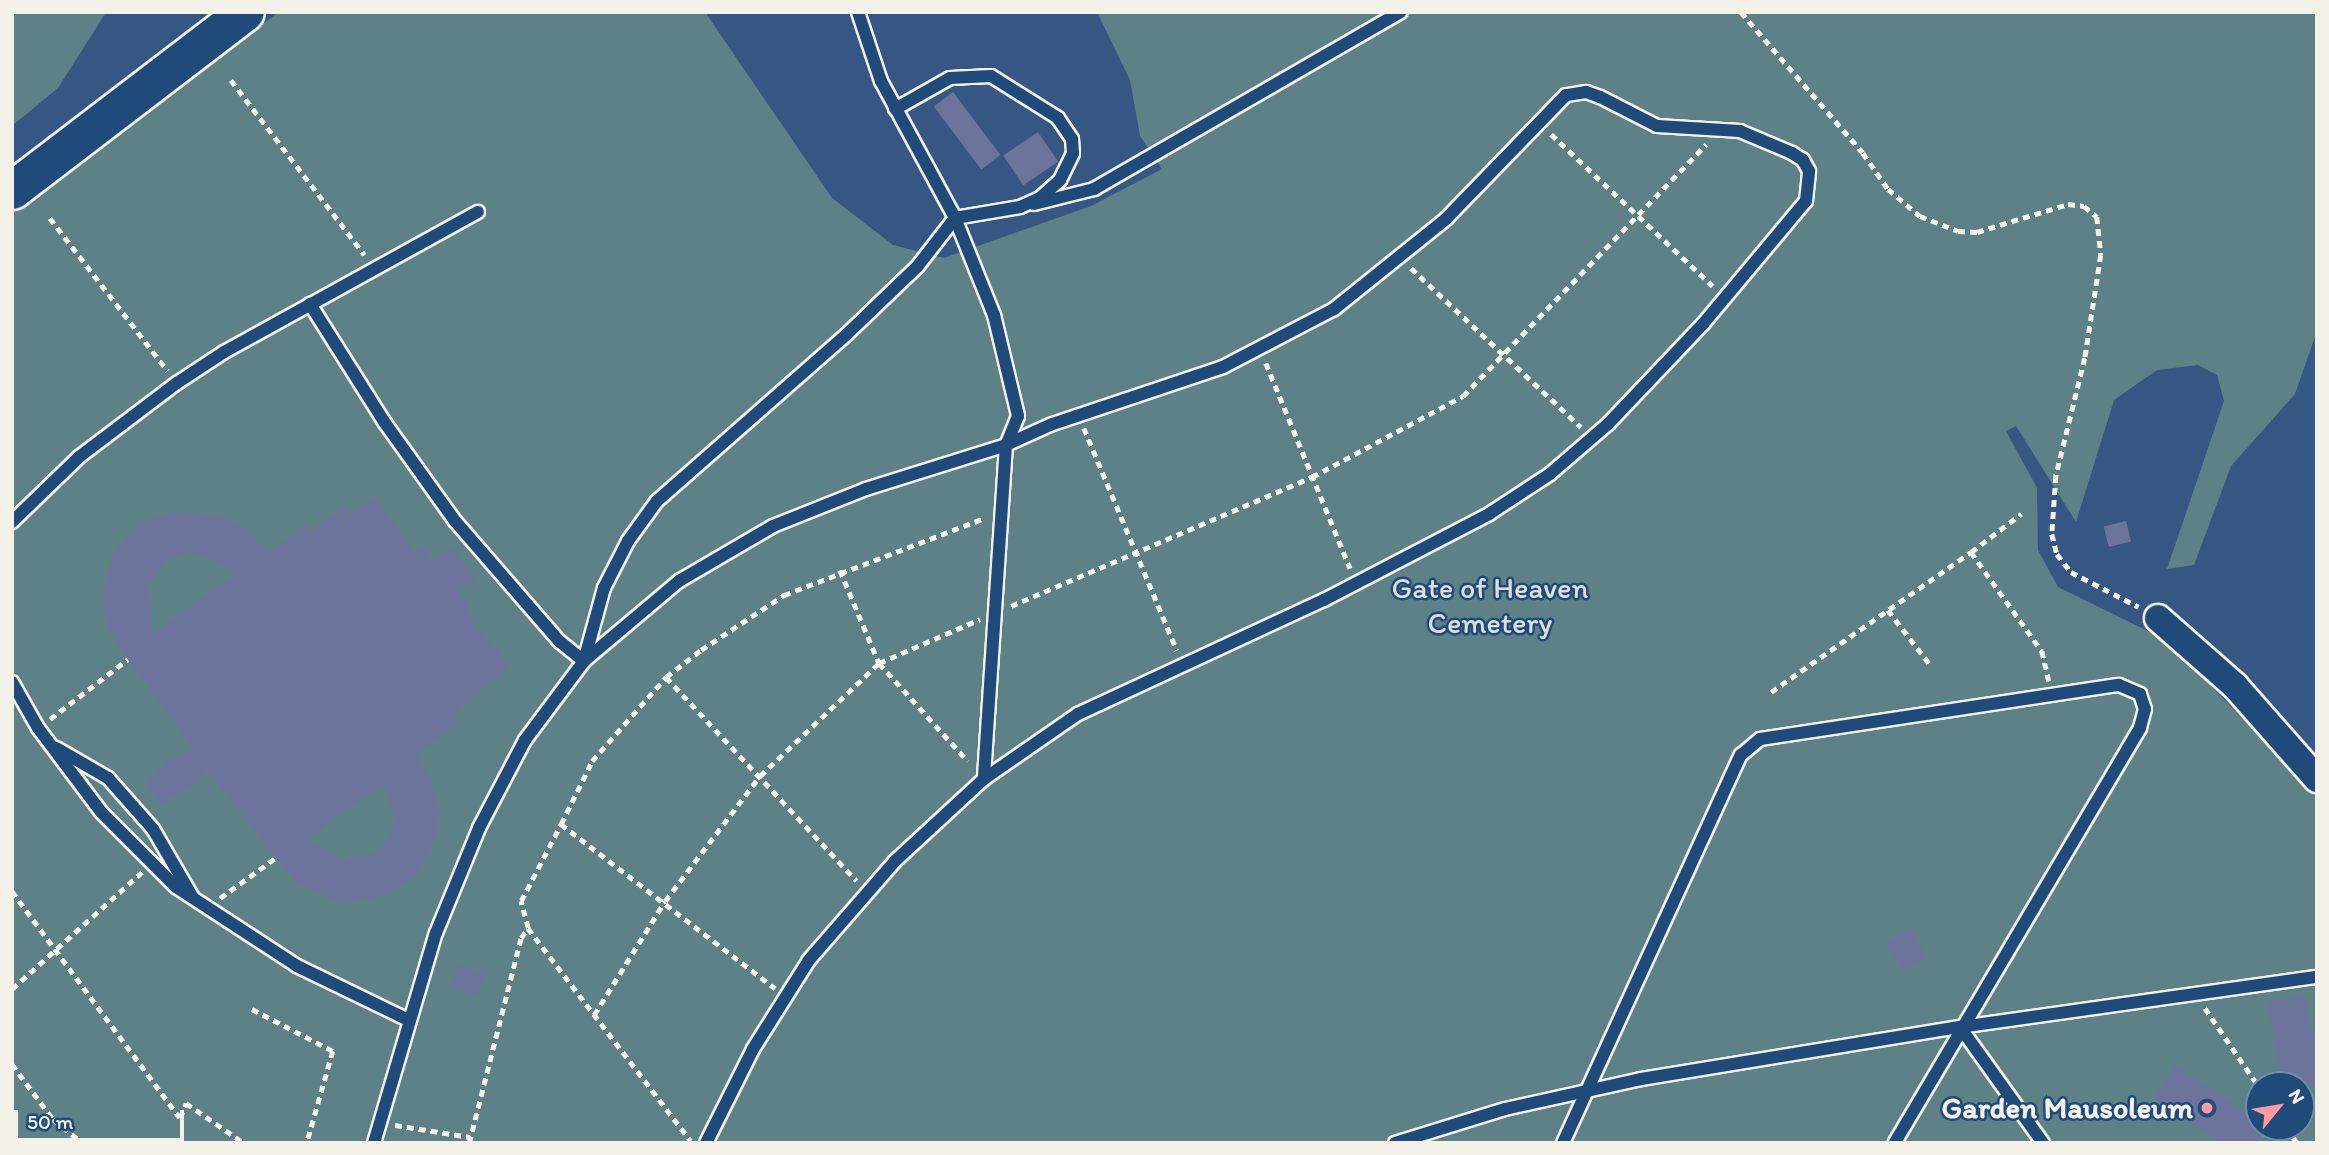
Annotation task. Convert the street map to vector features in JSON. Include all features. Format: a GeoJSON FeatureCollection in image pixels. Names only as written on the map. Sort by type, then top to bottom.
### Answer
{"type":"FeatureCollection","features":[{"type":"Feature","properties":{"kind":"main road"},"geometry":{"type":"LineString","coordinates":[[12,190],[245,12]]}},
{"type":"Feature","properties":{"kind":"street"},"geometry":{"type":"LineString","coordinates":[[2158,618],[2228,679],[2317,779]]}},
{"type":"Feature","properties":{"kind":"lane"},"geometry":{"type":"LineString","coordinates":[[859,12],[881,81],[955,218],[994,315],[1018,416],[1006,445],[984,779]]}},
{"type":"Feature","properties":{"kind":"lane"},"geometry":{"type":"LineString","coordinates":[[584,661],[604,588],[628,541],[657,501],[846,335],[917,267],[955,218],[1020,207],[1094,189],[1401,12]]}},
{"type":"Feature","properties":{"kind":"lane"},"geometry":{"type":"LineString","coordinates":[[895,108],[950,78],[991,76],[1058,118],[1072,139],[1073,153],[1060,180],[1040,198],[1020,207]]}},
{"type":"Feature","properties":{"kind":"lane"},"geometry":{"type":"LineString","coordinates":[[374,1143],[408,1020],[436,933],[479,828],[525,740],[584,661],[679,581],[773,526],[866,489],[1006,445],[1079,415],[1181,384],[1260,349],[1334,309],[1446,219],[1557,100],[1586,92],[1657,126],[1722,128],[1770,140],[1803,159],[1810,186],[1800,209],[1726,297],[1592,438],[1550,474],[1489,514],[1357,583],[1078,714],[984,779],[867,892],[784,995],[706,1143]]}},
{"type":"Feature","properties":{"kind":"lane"},"geometry":{"type":"LineString","coordinates":[[12,522],[79,457],[177,383],[310,304],[478,212]]}},
{"type":"Feature","properties":{"kind":"lane"},"geometry":{"type":"LineString","coordinates":[[310,304],[385,423],[455,521],[559,641],[584,661]]}},
{"type":"Feature","properties":{"kind":"lane"},"geometry":{"type":"LineString","coordinates":[[12,682],[38,728],[101,812],[150,864],[205,908],[297,966],[408,1020]]}},
{"type":"Feature","properties":{"kind":"lane"},"geometry":{"type":"LineString","coordinates":[[1563,1143],[1741,755],[1760,739],[2119,685],[2140,694],[2145,709],[2140,727],[1960,1027],[1895,1143]]}},
{"type":"Feature","properties":{"kind":"lane"},"geometry":{"type":"LineString","coordinates":[[51,745],[108,778],[153,829],[194,900]]}},
{"type":"Feature","properties":{"kind":"lane"},"geometry":{"type":"LineString","coordinates":[[1395,1143],[1588,1089],[1960,1027],[2317,977]]}},
{"type":"Feature","properties":{"kind":"lane"},"geometry":{"type":"LineString","coordinates":[[1960,1027],[2043,1143]]}},
{"type":"Feature","properties":{"kind":"path"},"geometry":{"type":"LineString","coordinates":[[1741,12],[1863,153],[1888,189],[1920,216],[1958,231],[1977,232],[2074,203],[2097,217],[2101,255],[2085,358],[2056,476],[2053,544],[2063,564],[2080,579],[2158,618]]}},
{"type":"Feature","properties":{"kind":"path"},"geometry":{"type":"LineString","coordinates":[[231,80],[377,269]]}},
{"type":"Feature","properties":{"kind":"path"},"geometry":{"type":"LineString","coordinates":[[1538,121],[1726,297]]}},
{"type":"Feature","properties":{"kind":"path"},"geometry":{"type":"LineString","coordinates":[[593,1015],[665,901],[760,776],[879,663],[1312,477],[1464,396],[1722,128]]}},
{"type":"Feature","properties":{"kind":"path"},"geometry":{"type":"LineString","coordinates":[[50,218],[177,383]]}},
{"type":"Feature","properties":{"kind":"path"},"geometry":{"type":"LineString","coordinates":[[1401,257],[1592,438]]}},
{"type":"Feature","properties":{"kind":"path"},"geometry":{"type":"LineString","coordinates":[[1260,349],[1357,583]]}},
{"type":"Feature","properties":{"kind":"path"},"geometry":{"type":"LineString","coordinates":[[1079,415],[1182,664]]}},
{"type":"Feature","properties":{"kind":"path"},"geometry":{"type":"LineString","coordinates":[[692,1143],[528,928],[521,901],[592,761],[666,677],[746,618],[840,570],[1002,514]]}},
{"type":"Feature","properties":{"kind":"path"},"geometry":{"type":"LineString","coordinates":[[1771,692],[2021,514]]}},
{"type":"Feature","properties":{"kind":"path"},"geometry":{"type":"LineString","coordinates":[[1971,552],[2042,652],[2052,696]]}},
{"type":"Feature","properties":{"kind":"path"},"geometry":{"type":"LineString","coordinates":[[840,570],[879,663],[984,779]]}},
{"type":"Feature","properties":{"kind":"path"},"geometry":{"type":"LineString","coordinates":[[1888,610],[1929,663]]}},
{"type":"Feature","properties":{"kind":"path"},"geometry":{"type":"LineString","coordinates":[[38,728],[128,659]]}},
{"type":"Feature","properties":{"kind":"path"},"geometry":{"type":"LineString","coordinates":[[666,677],[867,892]]}},
{"type":"Feature","properties":{"kind":"path"},"geometry":{"type":"LineString","coordinates":[[561,824],[665,901],[784,995]]}},
{"type":"Feature","properties":{"kind":"path"},"geometry":{"type":"LineString","coordinates":[[205,908],[274,859]]}},
{"type":"Feature","properties":{"kind":"path"},"geometry":{"type":"LineString","coordinates":[[12,989],[57,952],[150,864]]}},
{"type":"Feature","properties":{"kind":"path"},"geometry":{"type":"LineString","coordinates":[[12,891],[180,1118],[186,1103],[244,1143]]}},
{"type":"Feature","properties":{"kind":"path"},"geometry":{"type":"LineString","coordinates":[[379,1123],[469,1140],[521,938],[528,928]]}},
{"type":"Feature","properties":{"kind":"path"},"geometry":{"type":"LineString","coordinates":[[2194,993],[2248,1071]]}},
{"type":"Feature","properties":{"kind":"path"},"geometry":{"type":"LineString","coordinates":[[252,1009],[333,1051],[307,1143]]}},
{"type":"Feature","properties":{"kind":"path"},"geometry":{"type":"LineString","coordinates":[[12,1064],[53,1119],[83,1143]]}},
{"type":"Feature","properties":{"kind":"green space"},"geometry":{"type":"Polygon","coordinates":[[[12,12],[105,14],[58,88],[12,126],[12,12]]]}},
{"type":"Feature","properties":{"kind":"green space","name":"Gate of Heaven Cemetery"},"geometry":{"type":"Polygon","coordinates":[[[279,12],[705,12],[832,198],[893,245],[944,258],[1091,206],[1162,169],[1140,136],[1130,80],[1097,12],[2317,12],[2317,331],[2295,394],[2231,466],[2194,565],[2167,569],[2224,401],[2217,375],[2198,365],[2157,370],[2114,400],[2076,522],[2016,426],[2006,431],[2037,488],[2038,550],[2058,587],[2166,640],[2317,795],[2317,1143],[12,1143],[12,210],[279,12]]]}},
{"type":"Feature","properties":{"kind":"building"},"geometry":{"type":"Polygon","coordinates":[[[953,92],[1001,155],[981,170],[934,106],[953,92]]]}},
{"type":"Feature","properties":{"kind":"building"},"geometry":{"type":"Polygon","coordinates":[[[1038,132],[1058,162],[1023,185],[1003,155],[1038,132]]]}},
{"type":"Feature","properties":{"kind":"building"},"geometry":{"type":"Polygon","coordinates":[[[374,497],[415,551],[422,546],[433,561],[451,548],[476,579],[459,592],[471,607],[466,611],[508,666],[453,714],[459,723],[416,755],[430,778],[439,813],[436,839],[420,871],[389,895],[343,903],[297,884],[207,769],[194,785],[160,804],[145,783],[166,762],[193,747],[119,647],[105,617],[103,597],[112,559],[123,541],[148,521],[171,512],[221,516],[242,527],[268,553],[307,524],[312,531],[343,508],[349,516],[374,497]],[[185,553],[168,559],[149,583],[152,635],[237,573],[205,556],[185,553]],[[384,783],[307,840],[343,860],[376,853],[390,838],[395,820],[384,783]]]}},
{"type":"Feature","properties":{"kind":"building"},"geometry":{"type":"Polygon","coordinates":[[[2126,521],[2131,541],[2109,547],[2104,527],[2126,521]]]}},
{"type":"Feature","properties":{"kind":"building"},"geometry":{"type":"Polygon","coordinates":[[[1910,928],[1927,955],[1902,971],[1885,943],[1910,928]]]}},
{"type":"Feature","properties":{"kind":"building"},"geometry":{"type":"Polygon","coordinates":[[[459,965],[484,974],[477,996],[451,987],[459,965]]]}},
{"type":"Feature","properties":{"kind":"building"},"geometry":{"type":"Polygon","coordinates":[[[2304,994],[2317,1055],[2317,1085],[2315,1071],[2281,1071],[2266,1003],[2304,994]]]}},
{"type":"Feature","properties":{"kind":"building","name":"Garden Mausoleum"},"geometry":{"type":"Polygon","coordinates":[[[2176,1066],[2245,1111],[2245,1141],[2259,1143],[2222,1143],[2153,1098],[2176,1066]]]}},
{"type":"Feature","properties":{"kind":"place","name":"Garden Mausoleum"},"geometry":{"type":"Point","coordinates":[2207,1108]}}]}
